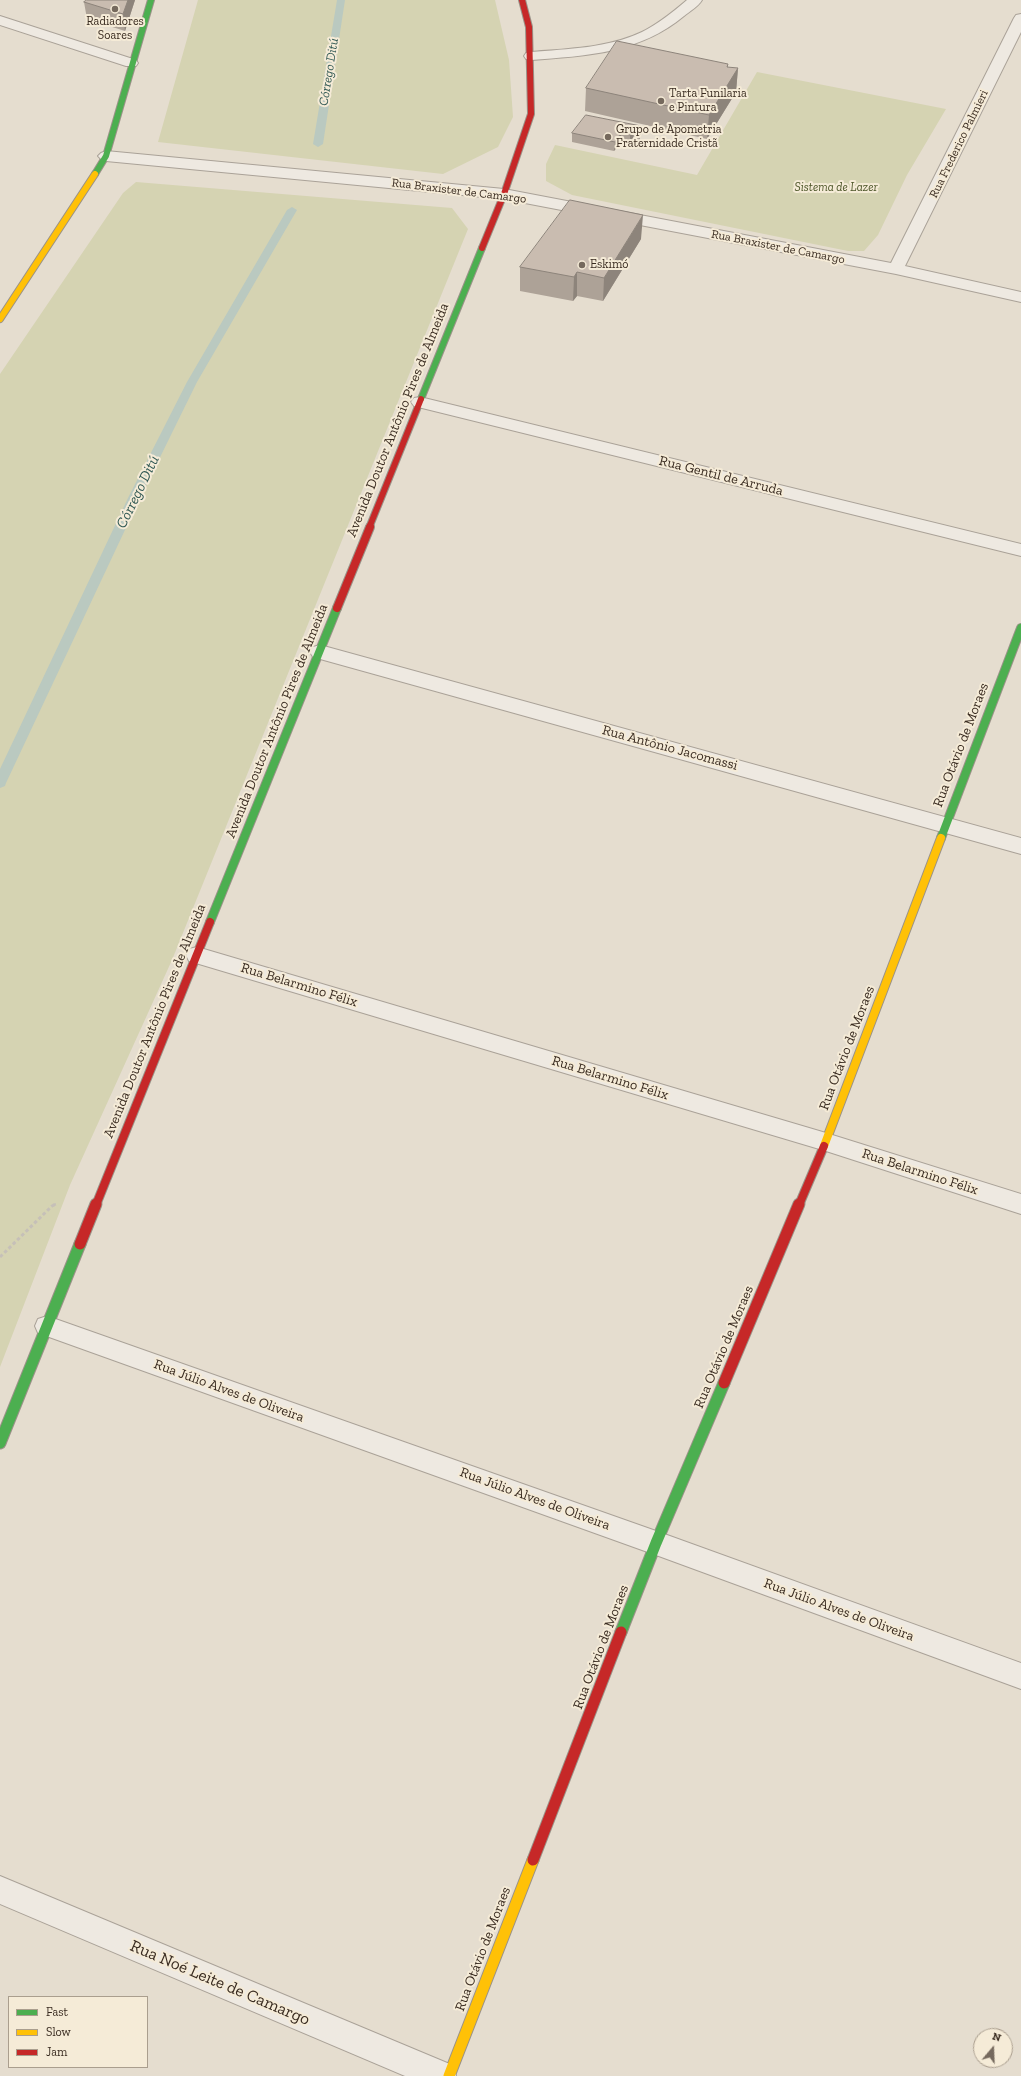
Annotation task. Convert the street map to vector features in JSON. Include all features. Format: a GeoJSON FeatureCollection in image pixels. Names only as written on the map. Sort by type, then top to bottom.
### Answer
{"type":"FeatureCollection","features":[{"type":"Feature","properties":{"kind":"main road"},"geometry":{"type":"LineString","coordinates":[[0,319],[82,197],[106,156],[131,63],[151,0]]}},
{"type":"Feature","properties":{"kind":"main road","name":"Avenida Doutor Antônio Pires de Almeida"},"geometry":{"type":"LineString","coordinates":[[0,1442],[504,194],[531,114],[531,56],[529,27],[522,0]]}},
{"type":"Feature","properties":{"kind":"main road","name":"Rua Otávio de Moraes"},"geometry":{"type":"LineString","coordinates":[[449,2076],[656,1543],[826,1142],[1021,628]]}},
{"type":"Feature","properties":{"kind":"street"},"geometry":{"type":"LineString","coordinates":[[531,56],[585,51],[641,38],[675,17],[695,0]]}},
{"type":"Feature","properties":{"kind":"street","name":"Rua Frederico Palmieri"},"geometry":{"type":"LineString","coordinates":[[896,269],[1021,18]]}},
{"type":"Feature","properties":{"kind":"street"},"geometry":{"type":"LineString","coordinates":[[0,20],[131,63]]}},
{"type":"Feature","properties":{"kind":"street","name":"Rua Braxister de Camargo"},"geometry":{"type":"LineString","coordinates":[[106,156],[504,194],[896,269],[1021,297]]}},
{"type":"Feature","properties":{"kind":"street","name":"Rua Gentil de Arruda"},"geometry":{"type":"LineString","coordinates":[[420,402],[1021,550]]}},
{"type":"Feature","properties":{"kind":"street","name":"Rua Antônio Jacomassi"},"geometry":{"type":"LineString","coordinates":[[320,652],[1021,846]]}},
{"type":"Feature","properties":{"kind":"street","name":"Rua Belarmino Félix"},"geometry":{"type":"LineString","coordinates":[[197,955],[826,1142],[1021,1204]]}},
{"type":"Feature","properties":{"kind":"street","name":"Rua Júlio Alves de Oliveira"},"geometry":{"type":"LineString","coordinates":[[47,1326],[656,1543],[1021,1676]]}},
{"type":"Feature","properties":{"kind":"street","name":"Rua Noé Leite de Camargo"},"geometry":{"type":"LineString","coordinates":[[0,1890],[441,2076]]}},
{"type":"Feature","properties":{"kind":"path"},"geometry":{"type":"LineString","coordinates":[[0,1257],[52,1206],[104,1185]]}},
{"type":"Feature","properties":{"kind":"green space"},"geometry":{"type":"Polygon","coordinates":[[[198,0],[495,0],[509,60],[513,117],[498,147],[443,174],[158,142],[198,0]]]}},
{"type":"Feature","properties":{"kind":"green space","name":"Sistema de Lazer"},"geometry":{"type":"Polygon","coordinates":[[[757,72],[946,109],[907,175],[878,235],[864,251],[848,251],[572,195],[546,181],[546,164],[555,145],[697,175],[757,72]]]}},
{"type":"Feature","properties":{"kind":"green space"},"geometry":{"type":"Polygon","coordinates":[[[136,182],[452,208],[468,229],[172,960],[70,1185],[0,1367],[0,374],[123,193],[136,182]]]}},
{"type":"Feature","properties":{"kind":"building"},"geometry":{"type":"Polygon","coordinates":[[[87,0],[128,0],[123,14],[84,2],[87,0]]]}},
{"type":"Feature","properties":{"kind":"building"},"geometry":{"type":"Polygon","coordinates":[[[617,41],[728,64],[727,67],[738,68],[709,115],[586,88],[617,41]]]}},
{"type":"Feature","properties":{"kind":"building"},"geometry":{"type":"Polygon","coordinates":[[[586,115],[641,126],[639,131],[634,130],[630,135],[621,133],[615,142],[572,133],[586,115]]]}},
{"type":"Feature","properties":{"kind":"building"},"geometry":{"type":"Polygon","coordinates":[[[570,200],[643,215],[604,278],[577,272],[574,277],[520,267],[570,200]]]}},
{"type":"Feature","properties":{"kind":"waterway","name":"Córrego Ditú"},"geometry":{"type":"LineString","coordinates":[[318,144],[341,0]]}},
{"type":"Feature","properties":{"kind":"waterway","name":"Córrego Ditú"},"geometry":{"type":"LineString","coordinates":[[0,783],[134,498],[192,382],[292,210]]}},
{"type":"Feature","properties":{"kind":"traffic: fast"},"geometry":{"type":"LineString","coordinates":[[95,174],[106,156],[151,0]]}},
{"type":"Feature","properties":{"kind":"traffic: fast"},"geometry":{"type":"LineString","coordinates":[[421,399],[482,248]]}},
{"type":"Feature","properties":{"kind":"traffic: fast"},"geometry":{"type":"LineString","coordinates":[[210,922],[337,608]]}},
{"type":"Feature","properties":{"kind":"traffic: fast"},"geometry":{"type":"LineString","coordinates":[[941,838],[1021,628]]}},
{"type":"Feature","properties":{"kind":"traffic: fast"},"geometry":{"type":"LineString","coordinates":[[0,1443],[80,1244]]}},
{"type":"Feature","properties":{"kind":"traffic: fast"},"geometry":{"type":"LineString","coordinates":[[621,1632],[656,1543],[724,1383]]}},
{"type":"Feature","properties":{"kind":"traffic: slow"},"geometry":{"type":"LineString","coordinates":[[0,319],[95,174]]}},
{"type":"Feature","properties":{"kind":"traffic: slow"},"geometry":{"type":"LineString","coordinates":[[824,1146],[941,838]]}},
{"type":"Feature","properties":{"kind":"traffic: slow"},"geometry":{"type":"LineString","coordinates":[[449,2076],[533,1860]]}},
{"type":"Feature","properties":{"kind":"traffic: jam"},"geometry":{"type":"LineString","coordinates":[[482,248],[504,194],[531,114],[529,27],[522,0]]}},
{"type":"Feature","properties":{"kind":"traffic: jam"},"geometry":{"type":"LineString","coordinates":[[337,608],[421,399]]}},
{"type":"Feature","properties":{"kind":"traffic: jam"},"geometry":{"type":"LineString","coordinates":[[80,1244],[210,922]]}},
{"type":"Feature","properties":{"kind":"traffic: jam"},"geometry":{"type":"LineString","coordinates":[[724,1383],[824,1146]]}},
{"type":"Feature","properties":{"kind":"traffic: jam"},"geometry":{"type":"LineString","coordinates":[[533,1860],[621,1632]]}},
{"type":"Feature","properties":{"kind":"place","name":"Radiadores Soares"},"geometry":{"type":"Point","coordinates":[115,9]}},
{"type":"Feature","properties":{"kind":"place","name":"Tarta Funilaria e Pintura"},"geometry":{"type":"Point","coordinates":[661,101]}},
{"type":"Feature","properties":{"kind":"place","name":"Grupo de Apometria Fraternidade Cristã"},"geometry":{"type":"Point","coordinates":[608,137]}},
{"type":"Feature","properties":{"kind":"place","name":"Eskimó"},"geometry":{"type":"Point","coordinates":[582,265]}}]}
